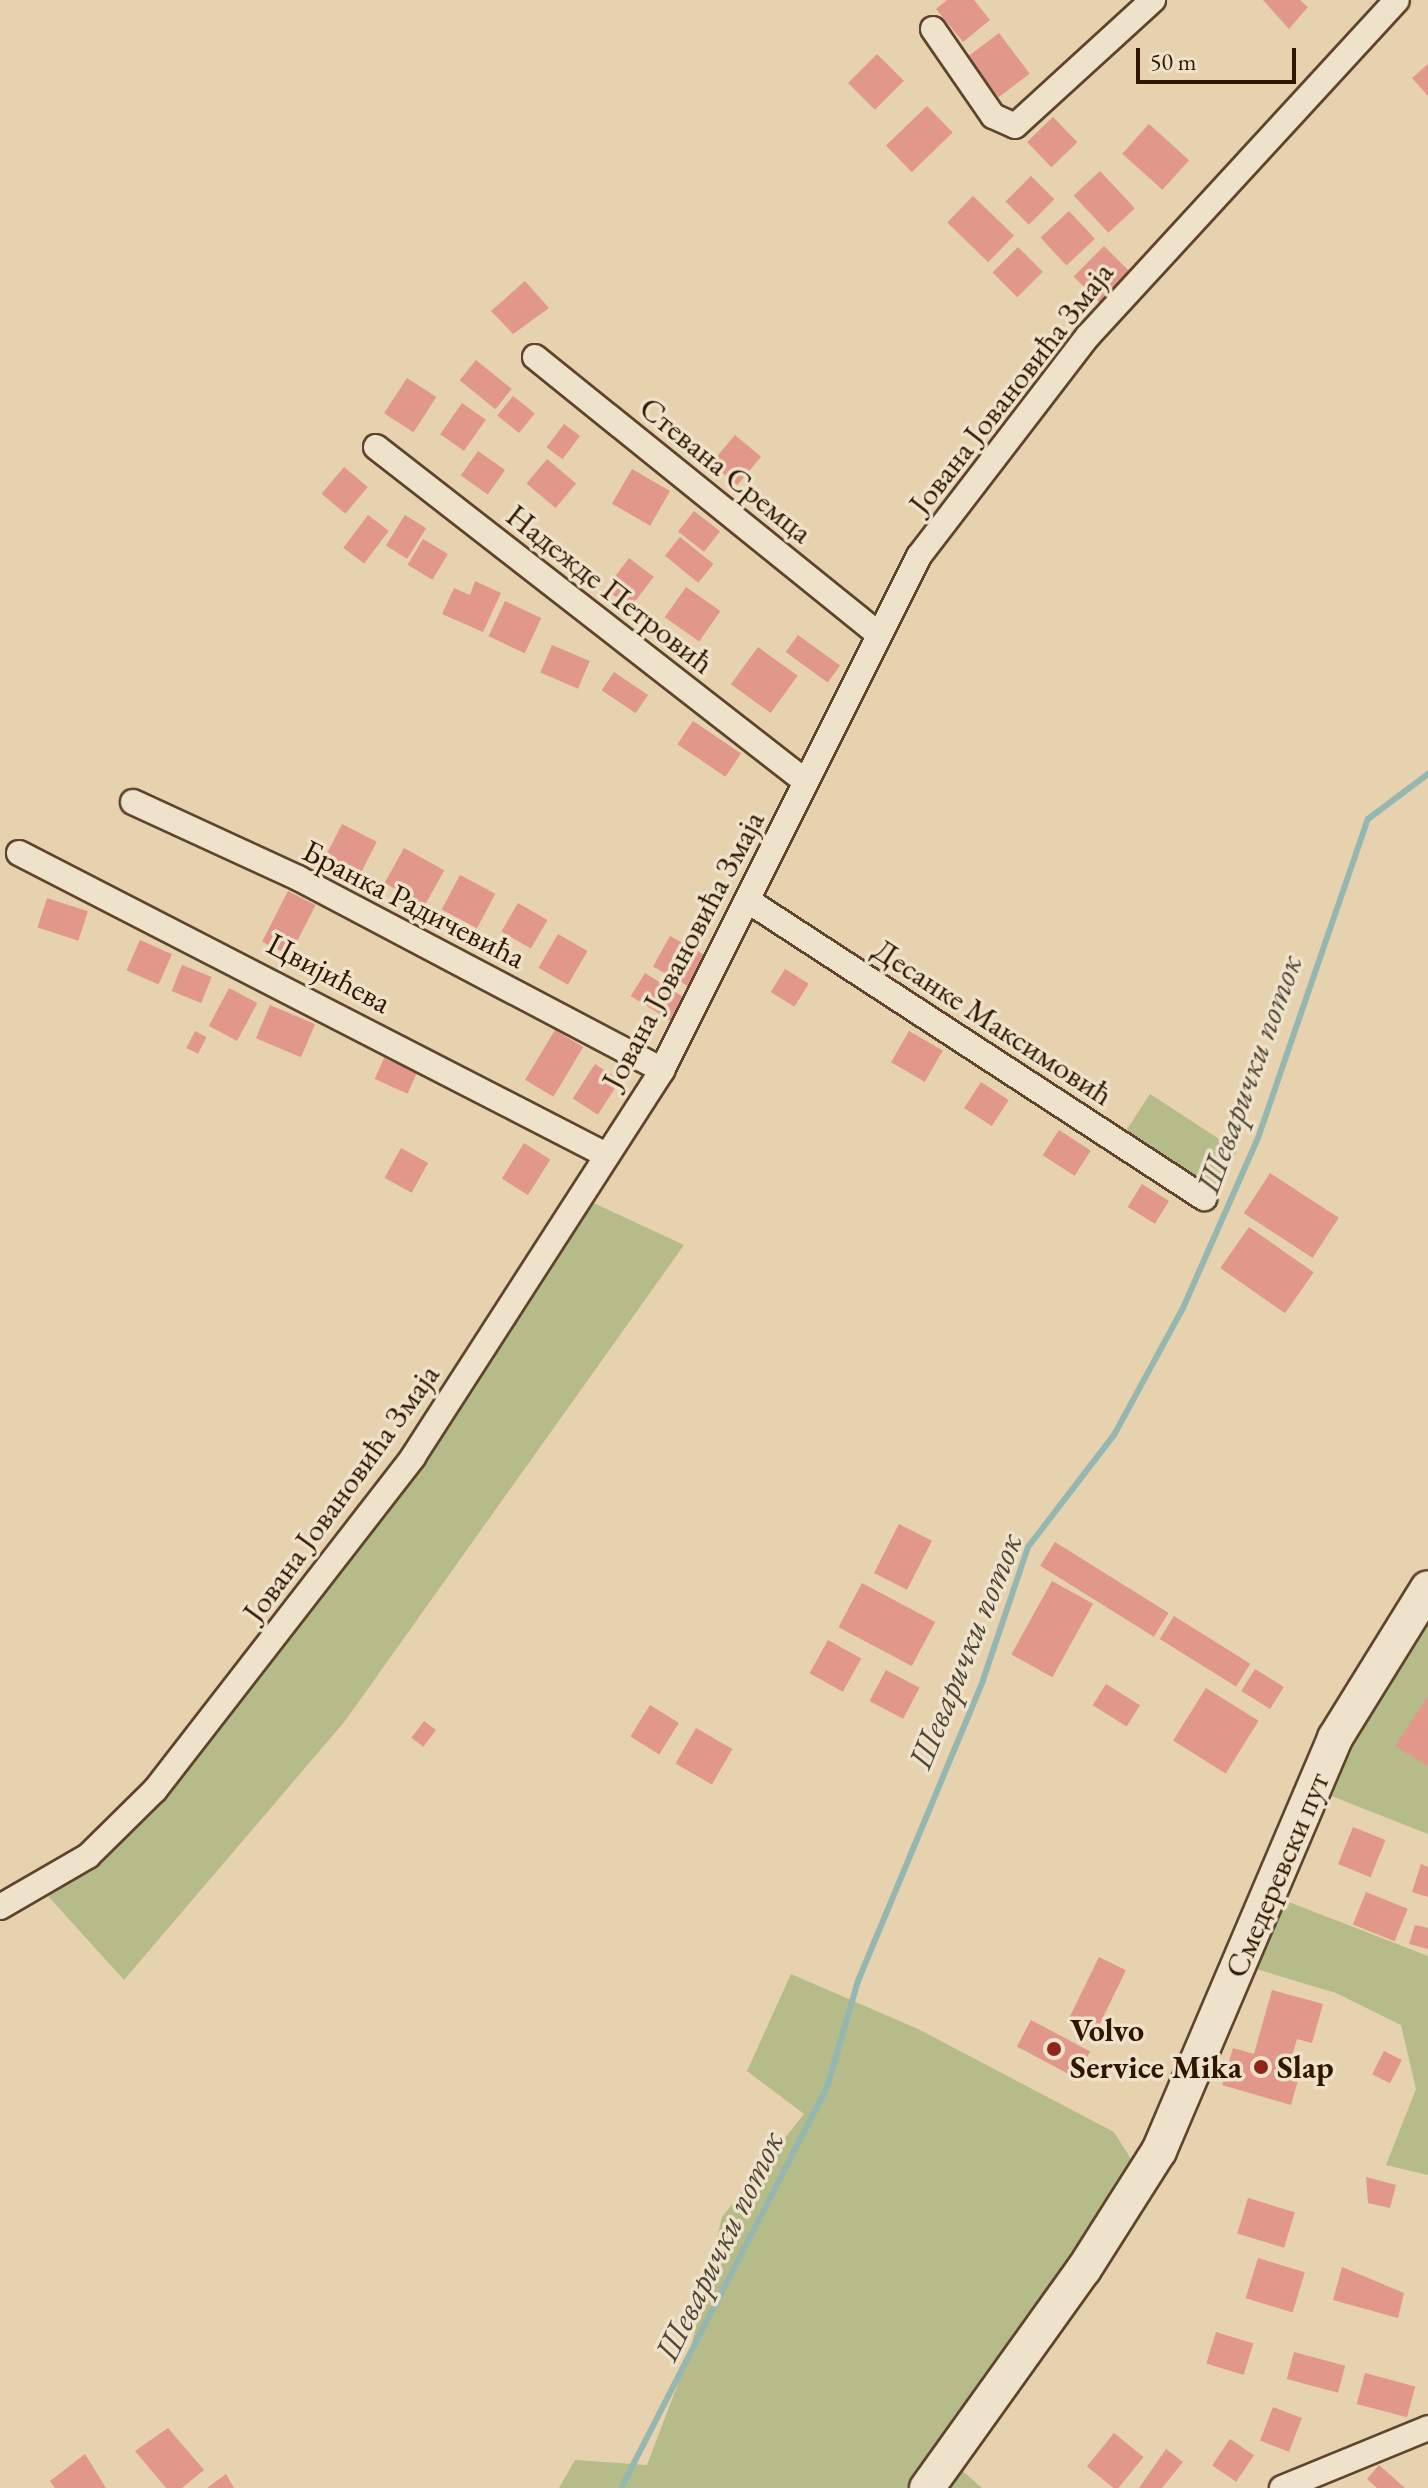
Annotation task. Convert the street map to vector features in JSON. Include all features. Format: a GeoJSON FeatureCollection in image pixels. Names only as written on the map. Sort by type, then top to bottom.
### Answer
{"type":"FeatureCollection","features":[{"type":"Feature","properties":{"kind":"main road","name":"Смедеревски пут"},"geometry":{"type":"LineString","coordinates":[[927,2488],[1159,2151],[1323,1763],[1376,1664],[1428,1588]]}},
{"type":"Feature","properties":{"kind":"street"},"geometry":{"type":"LineString","coordinates":[[933,29],[993,116],[1015,126],[1153,0]]}},
{"type":"Feature","properties":{"kind":"street","name":"Јована Јовановића Змаја"},"geometry":{"type":"LineString","coordinates":[[0,1907],[88,1856],[155,1790],[413,1457],[662,1070],[877,633],[919,556],[1067,360],[1243,159],[1397,0]]}},
{"type":"Feature","properties":{"kind":"street","name":"Стевана Сремца"},"geometry":{"type":"LineString","coordinates":[[535,357],[877,633]]}},
{"type":"Feature","properties":{"kind":"street","name":"Надежде Петровић"},"geometry":{"type":"LineString","coordinates":[[376,447],[805,781]]}},
{"type":"Feature","properties":{"kind":"street","name":"Бранка Радичевића"},"geometry":{"type":"LineString","coordinates":[[133,802],[298,878],[662,1070]]}},
{"type":"Feature","properties":{"kind":"street","name":"Цвијићева"},"geometry":{"type":"LineString","coordinates":[[19,853],[606,1155]]}},
{"type":"Feature","properties":{"kind":"street","name":"Десанке Максимовић"},"geometry":{"type":"LineString","coordinates":[[747,900],[1204,1198]]}},
{"type":"Feature","properties":{"kind":"street"},"geometry":{"type":"LineString","coordinates":[[1282,2488],[1428,2428]]}},
{"type":"Feature","properties":{"kind":"green space"},"geometry":{"type":"Polygon","coordinates":[[[1150,1094],[1237,1151],[1209,1193],[1122,1137],[1150,1094]]]}},
{"type":"Feature","properties":{"kind":"green space"},"geometry":{"type":"Polygon","coordinates":[[[583,1198],[684,1245],[345,1721],[124,1980],[38,1885],[155,1790],[583,1198]]]}},
{"type":"Feature","properties":{"kind":"green space"},"geometry":{"type":"Polygon","coordinates":[[[1428,1588],[1428,1834],[1311,1788],[1428,1588]]]}},
{"type":"Feature","properties":{"kind":"green space"},"geometry":{"type":"Polygon","coordinates":[[[1268,1894],[1428,1956],[1428,2175],[1386,2165],[1416,2089],[1401,2025],[1336,1993],[1239,1964],[1268,1894]]]}},
{"type":"Feature","properties":{"kind":"green space"},"geometry":{"type":"Polygon","coordinates":[[[791,1974],[918,2029],[1114,2132],[1143,2178],[949,2459],[982,2488],[559,2488],[575,2460],[647,2465],[690,2352],[722,2217],[804,2114],[747,2071],[791,1974]]]}},
{"type":"Feature","properties":{"kind":"building"},"geometry":{"type":"Polygon","coordinates":[[[947,0],[974,0],[990,20],[963,42],[936,9],[947,0]]]}},
{"type":"Feature","properties":{"kind":"building"},"geometry":{"type":"Polygon","coordinates":[[[1263,0],[1300,0],[1308,7],[1289,29],[1263,0]]]}},
{"type":"Feature","properties":{"kind":"building"},"geometry":{"type":"Polygon","coordinates":[[[999,33],[1030,74],[999,97],[968,56],[999,33]]]}},
{"type":"Feature","properties":{"kind":"building"},"geometry":{"type":"Polygon","coordinates":[[[877,54],[904,81],[875,110],[848,83],[877,54]]]}},
{"type":"Feature","properties":{"kind":"building"},"geometry":{"type":"Polygon","coordinates":[[[1428,64],[1428,96],[1412,78],[1428,64]]]}},
{"type":"Feature","properties":{"kind":"building"},"geometry":{"type":"Polygon","coordinates":[[[927,106],[953,133],[912,172],[886,146],[927,106]]]}},
{"type":"Feature","properties":{"kind":"building"},"geometry":{"type":"Polygon","coordinates":[[[1053,117],[1077,142],[1051,167],[1027,142],[1053,117]]]}},
{"type":"Feature","properties":{"kind":"building"},"geometry":{"type":"Polygon","coordinates":[[[1149,124],[1189,160],[1162,190],[1122,154],[1149,124]]]}},
{"type":"Feature","properties":{"kind":"building"},"geometry":{"type":"Polygon","coordinates":[[[1100,171],[1135,208],[1108,233],[1074,196],[1100,171]]]}},
{"type":"Feature","properties":{"kind":"building"},"geometry":{"type":"Polygon","coordinates":[[[1031,176],[1054,199],[1029,225],[1006,201],[1031,176]]]}},
{"type":"Feature","properties":{"kind":"building"},"geometry":{"type":"Polygon","coordinates":[[[973,196],[1014,236],[988,262],[947,223],[973,196]]]}},
{"type":"Feature","properties":{"kind":"building"},"geometry":{"type":"Polygon","coordinates":[[[1069,211],[1095,239],[1066,265],[1040,238],[1069,211]]]}},
{"type":"Feature","properties":{"kind":"building"},"geometry":{"type":"Polygon","coordinates":[[[1104,246],[1136,278],[1105,308],[1074,276],[1104,246]]]}},
{"type":"Feature","properties":{"kind":"building"},"geometry":{"type":"Polygon","coordinates":[[[1018,247],[1043,272],[1017,297],[993,272],[1018,247]]]}},
{"type":"Feature","properties":{"kind":"building"},"geometry":{"type":"Polygon","coordinates":[[[525,281],[549,308],[513,334],[491,311],[525,281]]]}},
{"type":"Feature","properties":{"kind":"building"},"geometry":{"type":"Polygon","coordinates":[[[476,360],[512,389],[495,409],[460,380],[476,360]]]}},
{"type":"Feature","properties":{"kind":"building"},"geometry":{"type":"Polygon","coordinates":[[[407,378],[436,397],[413,432],[384,413],[407,378]]]}},
{"type":"Feature","properties":{"kind":"building"},"geometry":{"type":"Polygon","coordinates":[[[513,396],[535,414],[519,433],[497,415],[513,396]]]}},
{"type":"Feature","properties":{"kind":"building"},"geometry":{"type":"Polygon","coordinates":[[[462,403],[486,420],[464,451],[440,434],[462,403]]]}},
{"type":"Feature","properties":{"kind":"building"},"geometry":{"type":"Polygon","coordinates":[[[564,424],[580,436],[563,459],[547,447],[564,424]]]}},
{"type":"Feature","properties":{"kind":"building"},"geometry":{"type":"Polygon","coordinates":[[[735,435],[761,457],[737,485],[711,463],[735,435]]]}},
{"type":"Feature","properties":{"kind":"building"},"geometry":{"type":"Polygon","coordinates":[[[478,451],[505,470],[488,495],[461,476],[478,451]]]}},
{"type":"Feature","properties":{"kind":"building"},"geometry":{"type":"Polygon","coordinates":[[[547,459],[576,483],[556,508],[526,484],[547,459]]]}},
{"type":"Feature","properties":{"kind":"building"},"geometry":{"type":"Polygon","coordinates":[[[344,467],[368,487],[345,514],[322,494],[344,467]]]}},
{"type":"Feature","properties":{"kind":"building"},"geometry":{"type":"Polygon","coordinates":[[[632,469],[670,491],[650,526],[612,504],[632,469]]]}},
{"type":"Feature","properties":{"kind":"building"},"geometry":{"type":"Polygon","coordinates":[[[694,511],[720,531],[704,552],[678,531],[694,511]]]}},
{"type":"Feature","properties":{"kind":"building"},"geometry":{"type":"Polygon","coordinates":[[[368,515],[389,531],[364,563],[343,548],[368,515]]]}},
{"type":"Feature","properties":{"kind":"building"},"geometry":{"type":"Polygon","coordinates":[[[405,515],[426,528],[407,559],[386,546],[405,515]]]}},
{"type":"Feature","properties":{"kind":"building"},"geometry":{"type":"Polygon","coordinates":[[[680,537],[713,564],[698,583],[665,556],[680,537]]]}},
{"type":"Feature","properties":{"kind":"building"},"geometry":{"type":"Polygon","coordinates":[[[423,539],[448,554],[432,580],[408,565],[423,539]]]}},
{"type":"Feature","properties":{"kind":"building"},"geometry":{"type":"Polygon","coordinates":[[[629,558],[654,577],[630,608],[606,589],[629,558]]]}},
{"type":"Feature","properties":{"kind":"building"},"geometry":{"type":"Polygon","coordinates":[[[475,581],[501,593],[483,632],[442,614],[454,588],[470,595],[475,581]]]}},
{"type":"Feature","properties":{"kind":"building"},"geometry":{"type":"Polygon","coordinates":[[[686,587],[720,611],[699,641],[665,617],[686,587]]]}},
{"type":"Feature","properties":{"kind":"building"},"geometry":{"type":"Polygon","coordinates":[[[505,601],[541,618],[525,653],[489,636],[505,601]]]}},
{"type":"Feature","properties":{"kind":"building"},"geometry":{"type":"Polygon","coordinates":[[[798,635],[840,666],[828,683],[786,652],[798,635]]]}},
{"type":"Feature","properties":{"kind":"building"},"geometry":{"type":"Polygon","coordinates":[[[552,645],[590,661],[578,689],[540,673],[552,645]]]}},
{"type":"Feature","properties":{"kind":"building"},"geometry":{"type":"Polygon","coordinates":[[[758,647],[798,676],[771,713],[731,684],[758,647]]]}},
{"type":"Feature","properties":{"kind":"building"},"geometry":{"type":"Polygon","coordinates":[[[614,672],[648,695],[636,713],[602,690],[614,672]]]}},
{"type":"Feature","properties":{"kind":"building"},"geometry":{"type":"Polygon","coordinates":[[[693,721],[741,753],[725,777],[677,744],[693,721]]]}},
{"type":"Feature","properties":{"kind":"building"},"geometry":{"type":"Polygon","coordinates":[[[342,824],[377,842],[361,873],[326,855],[342,824]]]}},
{"type":"Feature","properties":{"kind":"building"},"geometry":{"type":"Polygon","coordinates":[[[404,848],[444,870],[425,905],[385,883],[404,848]]]}},
{"type":"Feature","properties":{"kind":"building"},"geometry":{"type":"Polygon","coordinates":[[[460,875],[495,894],[477,928],[442,909],[460,875]]]}},
{"type":"Feature","properties":{"kind":"building"},"geometry":{"type":"Polygon","coordinates":[[[288,891],[316,905],[290,956],[262,942],[288,891]]]}},
{"type":"Feature","properties":{"kind":"building"},"geometry":{"type":"Polygon","coordinates":[[[47,898],[88,911],[78,941],[37,927],[47,898]]]}},
{"type":"Feature","properties":{"kind":"building"},"geometry":{"type":"Polygon","coordinates":[[[518,903],[547,920],[531,949],[502,932],[518,903]]]}},
{"type":"Feature","properties":{"kind":"building"},"geometry":{"type":"Polygon","coordinates":[[[558,934],[587,951],[568,985],[538,968],[558,934]]]}},
{"type":"Feature","properties":{"kind":"building"},"geometry":{"type":"Polygon","coordinates":[[[670,936],[708,957],[691,987],[653,967],[670,936]]]}},
{"type":"Feature","properties":{"kind":"building"},"geometry":{"type":"Polygon","coordinates":[[[140,940],[172,954],[159,984],[127,970],[140,940]]]}},
{"type":"Feature","properties":{"kind":"building"},"geometry":{"type":"Polygon","coordinates":[[[182,965],[212,977],[201,1003],[172,991],[182,965]]]}},
{"type":"Feature","properties":{"kind":"building"},"geometry":{"type":"Polygon","coordinates":[[[785,969],[809,984],[794,1007],[771,992],[785,969]]]}},
{"type":"Feature","properties":{"kind":"building"},"geometry":{"type":"Polygon","coordinates":[[[645,973],[685,998],[671,1021],[631,996],[645,973]]]}},
{"type":"Feature","properties":{"kind":"building"},"geometry":{"type":"Polygon","coordinates":[[[229,988],[257,1003],[237,1041],[209,1026],[229,988]]]}},
{"type":"Feature","properties":{"kind":"building"},"geometry":{"type":"Polygon","coordinates":[[[270,1005],[315,1024],[301,1057],[256,1038],[270,1005]]]}},
{"type":"Feature","properties":{"kind":"building"},"geometry":{"type":"Polygon","coordinates":[[[555,1030],[583,1047],[553,1097],[525,1080],[555,1030]]]}},
{"type":"Feature","properties":{"kind":"building"},"geometry":{"type":"Polygon","coordinates":[[[195,1031],[207,1037],[198,1054],[186,1048],[195,1031]]]}},
{"type":"Feature","properties":{"kind":"building"},"geometry":{"type":"Polygon","coordinates":[[[909,1031],[943,1050],[925,1082],[891,1062],[909,1031]]]}},
{"type":"Feature","properties":{"kind":"building"},"geometry":{"type":"Polygon","coordinates":[[[384,1058],[417,1073],[408,1094],[375,1079],[384,1058]]]}},
{"type":"Feature","properties":{"kind":"building"},"geometry":{"type":"Polygon","coordinates":[[[595,1064],[620,1080],[598,1115],[573,1098],[595,1064]]]}},
{"type":"Feature","properties":{"kind":"building"},"geometry":{"type":"Polygon","coordinates":[[[981,1082],[1009,1100],[992,1126],[964,1108],[981,1082]]]}},
{"type":"Feature","properties":{"kind":"building"},"geometry":{"type":"Polygon","coordinates":[[[1059,1130],[1091,1151],[1075,1176],[1043,1155],[1059,1130]]]}},
{"type":"Feature","properties":{"kind":"building"},"geometry":{"type":"Polygon","coordinates":[[[524,1143],[550,1159],[528,1195],[502,1179],[524,1143]]]}},
{"type":"Feature","properties":{"kind":"building"},"geometry":{"type":"Polygon","coordinates":[[[401,1148],[428,1163],[412,1193],[385,1178],[401,1148]]]}},
{"type":"Feature","properties":{"kind":"building"},"geometry":{"type":"Polygon","coordinates":[[[1270,1173],[1339,1218],[1313,1258],[1244,1213],[1270,1173]]]}},
{"type":"Feature","properties":{"kind":"building"},"geometry":{"type":"Polygon","coordinates":[[[1142,1184],[1169,1201],[1155,1224],[1128,1207],[1142,1184]]]}},
{"type":"Feature","properties":{"kind":"building"},"geometry":{"type":"Polygon","coordinates":[[[1249,1227],[1314,1272],[1285,1313],[1220,1268],[1249,1227]]]}},
{"type":"Feature","properties":{"kind":"building"},"geometry":{"type":"Polygon","coordinates":[[[899,1524],[932,1541],[907,1590],[874,1573],[899,1524]]]}},
{"type":"Feature","properties":{"kind":"building"},"geometry":{"type":"Polygon","coordinates":[[[1055,1542],[1169,1613],[1154,1637],[1040,1566],[1055,1542]]]}},
{"type":"Feature","properties":{"kind":"building"},"geometry":{"type":"Polygon","coordinates":[[[1052,1581],[1093,1604],[1052,1677],[1011,1654],[1052,1581]]]}},
{"type":"Feature","properties":{"kind":"building"},"geometry":{"type":"Polygon","coordinates":[[[862,1583],[935,1622],[912,1666],[839,1627],[862,1583]]]}},
{"type":"Feature","properties":{"kind":"building"},"geometry":{"type":"Polygon","coordinates":[[[1174,1616],[1250,1664],[1236,1687],[1160,1639],[1174,1616]]]}},
{"type":"Feature","properties":{"kind":"building"},"geometry":{"type":"Polygon","coordinates":[[[828,1640],[861,1658],[843,1692],[810,1673],[828,1640]]]}},
{"type":"Feature","properties":{"kind":"building"},"geometry":{"type":"Polygon","coordinates":[[[1255,1669],[1284,1687],[1270,1709],[1241,1691],[1255,1669]]]}},
{"type":"Feature","properties":{"kind":"building"},"geometry":{"type":"Polygon","coordinates":[[[886,1670],[920,1688],[903,1719],[870,1701],[886,1670]]]}},
{"type":"Feature","properties":{"kind":"building"},"geometry":{"type":"Polygon","coordinates":[[[1106,1684],[1140,1705],[1127,1726],[1093,1705],[1106,1684]]]}},
{"type":"Feature","properties":{"kind":"building"},"geometry":{"type":"Polygon","coordinates":[[[1206,1688],[1259,1721],[1226,1773],[1173,1741],[1206,1688]]]}},
{"type":"Feature","properties":{"kind":"building"},"geometry":{"type":"Polygon","coordinates":[[[1428,1696],[1428,1766],[1395,1746],[1428,1696]]]}},
{"type":"Feature","properties":{"kind":"building"},"geometry":{"type":"Polygon","coordinates":[[[650,1705],[679,1723],[659,1754],[630,1736],[650,1705]]]}},
{"type":"Feature","properties":{"kind":"building"},"geometry":{"type":"Polygon","coordinates":[[[424,1721],[436,1730],[423,1747],[411,1738],[424,1721]]]}},
{"type":"Feature","properties":{"kind":"building"},"geometry":{"type":"Polygon","coordinates":[[[696,1728],[732,1749],[712,1785],[676,1764],[696,1728]]]}},
{"type":"Feature","properties":{"kind":"building"},"geometry":{"type":"Polygon","coordinates":[[[1353,1827],[1385,1840],[1370,1877],[1338,1864],[1353,1827]]]}},
{"type":"Feature","properties":{"kind":"building"},"geometry":{"type":"Polygon","coordinates":[[[1421,1864],[1428,1867],[1428,1897],[1412,1892],[1421,1864]]]}},
{"type":"Feature","properties":{"kind":"building"},"geometry":{"type":"Polygon","coordinates":[[[1366,1892],[1408,1909],[1395,1941],[1353,1924],[1366,1892]]]}},
{"type":"Feature","properties":{"kind":"building"},"geometry":{"type":"Polygon","coordinates":[[[1415,1925],[1428,1928],[1428,1949],[1409,1944],[1415,1925]]]}},
{"type":"Feature","properties":{"kind":"building"},"geometry":{"type":"Polygon","coordinates":[[[1099,1957],[1126,1970],[1094,2036],[1067,2023],[1099,1957]]]}},
{"type":"Feature","properties":{"kind":"building","name":"Slap"},"geometry":{"type":"Polygon","coordinates":[[[1272,1990],[1323,2004],[1312,2043],[1297,2039],[1289,2066],[1301,2069],[1291,2105],[1222,2085],[1233,2048],[1254,2054],[1272,1990]]]}},
{"type":"Feature","properties":{"kind":"building","name":"Volvo Service Mika"},"geometry":{"type":"Polygon","coordinates":[[[1031,2020],[1090,2051],[1076,2078],[1017,2046],[1031,2020]]]}},
{"type":"Feature","properties":{"kind":"building"},"geometry":{"type":"Polygon","coordinates":[[[1384,2051],[1402,2060],[1390,2083],[1372,2074],[1384,2051]]]}},
{"type":"Feature","properties":{"kind":"building"},"geometry":{"type":"Polygon","coordinates":[[[1366,2177],[1396,2185],[1390,2208],[1368,2203],[1366,2177]]]}},
{"type":"Feature","properties":{"kind":"building"},"geometry":{"type":"Polygon","coordinates":[[[1248,2198],[1295,2212],[1284,2248],[1237,2233],[1248,2198]]]}},
{"type":"Feature","properties":{"kind":"building"},"geometry":{"type":"Polygon","coordinates":[[[1258,2258],[1305,2272],[1293,2312],[1246,2298],[1258,2258]]]}},
{"type":"Feature","properties":{"kind":"building"},"geometry":{"type":"Polygon","coordinates":[[[1342,2267],[1404,2293],[1398,2318],[1333,2300],[1342,2267]]]}},
{"type":"Feature","properties":{"kind":"building"},"geometry":{"type":"Polygon","coordinates":[[[1216,2332],[1253,2343],[1244,2375],[1206,2364],[1216,2332]]]}},
{"type":"Feature","properties":{"kind":"building"},"geometry":{"type":"Polygon","coordinates":[[[1294,2352],[1345,2366],[1338,2393],[1287,2379],[1294,2352]]]}},
{"type":"Feature","properties":{"kind":"building"},"geometry":{"type":"Polygon","coordinates":[[[1365,2373],[1415,2386],[1407,2417],[1357,2404],[1365,2373]]]}},
{"type":"Feature","properties":{"kind":"building"},"geometry":{"type":"Polygon","coordinates":[[[1273,2407],[1302,2418],[1289,2452],[1260,2441],[1273,2407]]]}},
{"type":"Feature","properties":{"kind":"building"},"geometry":{"type":"Polygon","coordinates":[[[168,2428],[204,2470],[182,2488],[166,2488],[135,2451],[168,2428]]]}},
{"type":"Feature","properties":{"kind":"building"},"geometry":{"type":"Polygon","coordinates":[[[1114,2433],[1144,2457],[1118,2488],[1114,2488],[1087,2466],[1114,2433]]]}},
{"type":"Feature","properties":{"kind":"building"},"geometry":{"type":"Polygon","coordinates":[[[1230,2439],[1254,2455],[1236,2482],[1212,2466],[1230,2439]]]}},
{"type":"Feature","properties":{"kind":"building"},"geometry":{"type":"Polygon","coordinates":[[[1166,2449],[1183,2462],[1162,2488],[1139,2488],[1166,2449]]]}},
{"type":"Feature","properties":{"kind":"building"},"geometry":{"type":"Polygon","coordinates":[[[85,2454],[106,2488],[55,2488],[50,2481],[85,2454]]]}},
{"type":"Feature","properties":{"kind":"building"},"geometry":{"type":"Polygon","coordinates":[[[1379,2465],[1405,2488],[1377,2488],[1367,2479],[1379,2465]]]}},
{"type":"Feature","properties":{"kind":"building"},"geometry":{"type":"Polygon","coordinates":[[[226,2474],[234,2488],[207,2488],[226,2474]]]}},
{"type":"Feature","properties":{"kind":"waterway","name":"Шеварички поток"},"geometry":{"type":"LineString","coordinates":[[621,2488],[827,2087],[858,1981],[983,1680],[1028,1547],[1114,1435],[1183,1308],[1258,1138],[1368,819],[1428,774]]}},
{"type":"Feature","properties":{"kind":"place","name":"Volvo Service Mika"},"geometry":{"type":"Point","coordinates":[1054,2049]}},
{"type":"Feature","properties":{"kind":"place","name":"Slap"},"geometry":{"type":"Point","coordinates":[1261,2067]}}]}
